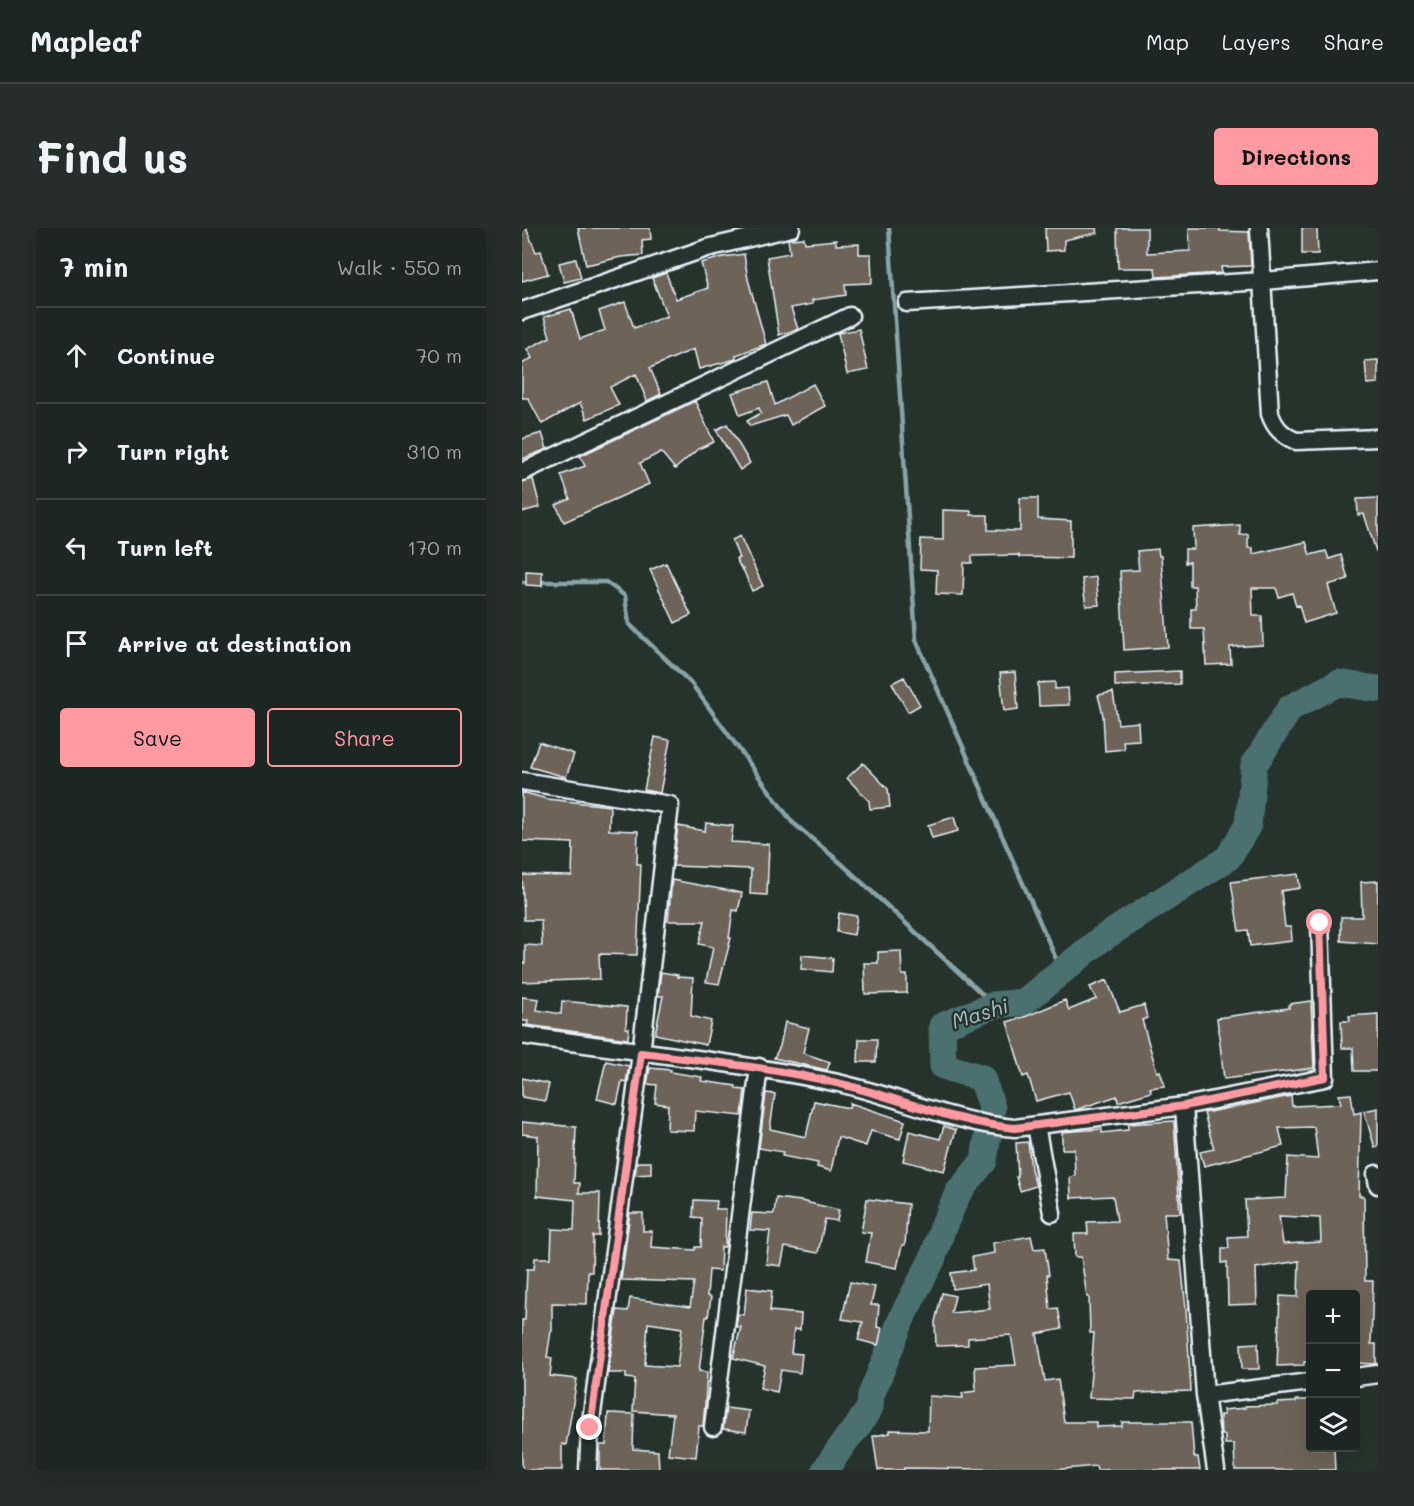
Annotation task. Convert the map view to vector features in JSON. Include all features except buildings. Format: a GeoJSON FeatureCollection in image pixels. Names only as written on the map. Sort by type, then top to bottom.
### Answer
{"type":"FeatureCollection","features":[{"type":"Feature","properties":{"kind":"street"},"geometry":{"type":"LineString","coordinates":[[522,311],[706,248],[791,228]]}},
{"type":"Feature","properties":{"kind":"street"},"geometry":{"type":"LineString","coordinates":[[1259,228],[1270,414],[1274,426],[1285,436],[1296,441],[1378,438]]}},
{"type":"Feature","properties":{"kind":"street"},"geometry":{"type":"LineString","coordinates":[[907,303],[1263,281],[1378,271]]}},
{"type":"Feature","properties":{"kind":"street"},"geometry":{"type":"LineString","coordinates":[[522,471],[850,316]]}},
{"type":"Feature","properties":{"kind":"street"},"geometry":{"type":"LineString","coordinates":[[522,781],[670,805],[641,1053],[590,1428],[588,1470]]}},
{"type":"Feature","properties":{"kind":"street"},"geometry":{"type":"LineString","coordinates":[[522,1035],[641,1053],[759,1067],[842,1084],[986,1126],[1015,1128],[1184,1106],[1325,1077],[1320,923]]}},
{"type":"Feature","properties":{"kind":"street"},"geometry":{"type":"LineString","coordinates":[[712,1427],[759,1067]]}},
{"type":"Feature","properties":{"kind":"street"},"geometry":{"type":"LineString","coordinates":[[1184,1106],[1205,1395],[1216,1470]]}},
{"type":"Feature","properties":{"kind":"street"},"geometry":{"type":"LineString","coordinates":[[1036,1125],[1052,1213]]}},
{"type":"Feature","properties":{"kind":"street"},"geometry":{"type":"LineString","coordinates":[[1360,1376],[1378,1374]]}},
{"type":"Feature","properties":{"kind":"street"},"geometry":{"type":"LineString","coordinates":[[1205,1395],[1306,1383]]}},
{"type":"Feature","properties":{"kind":"waterway"},"geometry":{"type":"LineString","coordinates":[[889,228],[916,640],[1061,970]]}},
{"type":"Feature","properties":{"kind":"waterway"},"geometry":{"type":"LineString","coordinates":[[522,582],[606,582],[625,596],[629,624],[691,683],[792,822],[842,864],[994,1005]]}},
{"type":"Feature","properties":{"kind":"waterway","name":"Mashi"},"geometry":{"type":"LineString","coordinates":[[825,1470],[870,1407],[871,1395],[904,1313],[932,1260],[958,1193],[984,1161],[992,1108],[982,1078],[943,1066],[942,1026],[994,1005],[1024,1002],[1100,940],[1228,858],[1248,825],[1254,765],[1290,708],[1338,683],[1378,689]]}},
{"type":"Feature","properties":{"kind":"route"},"geometry":{"type":"LineString","coordinates":[[590,1428],[641,1053],[759,1067],[842,1084],[986,1126],[1015,1128],[1184,1106],[1325,1077],[1320,923]]}}]}
